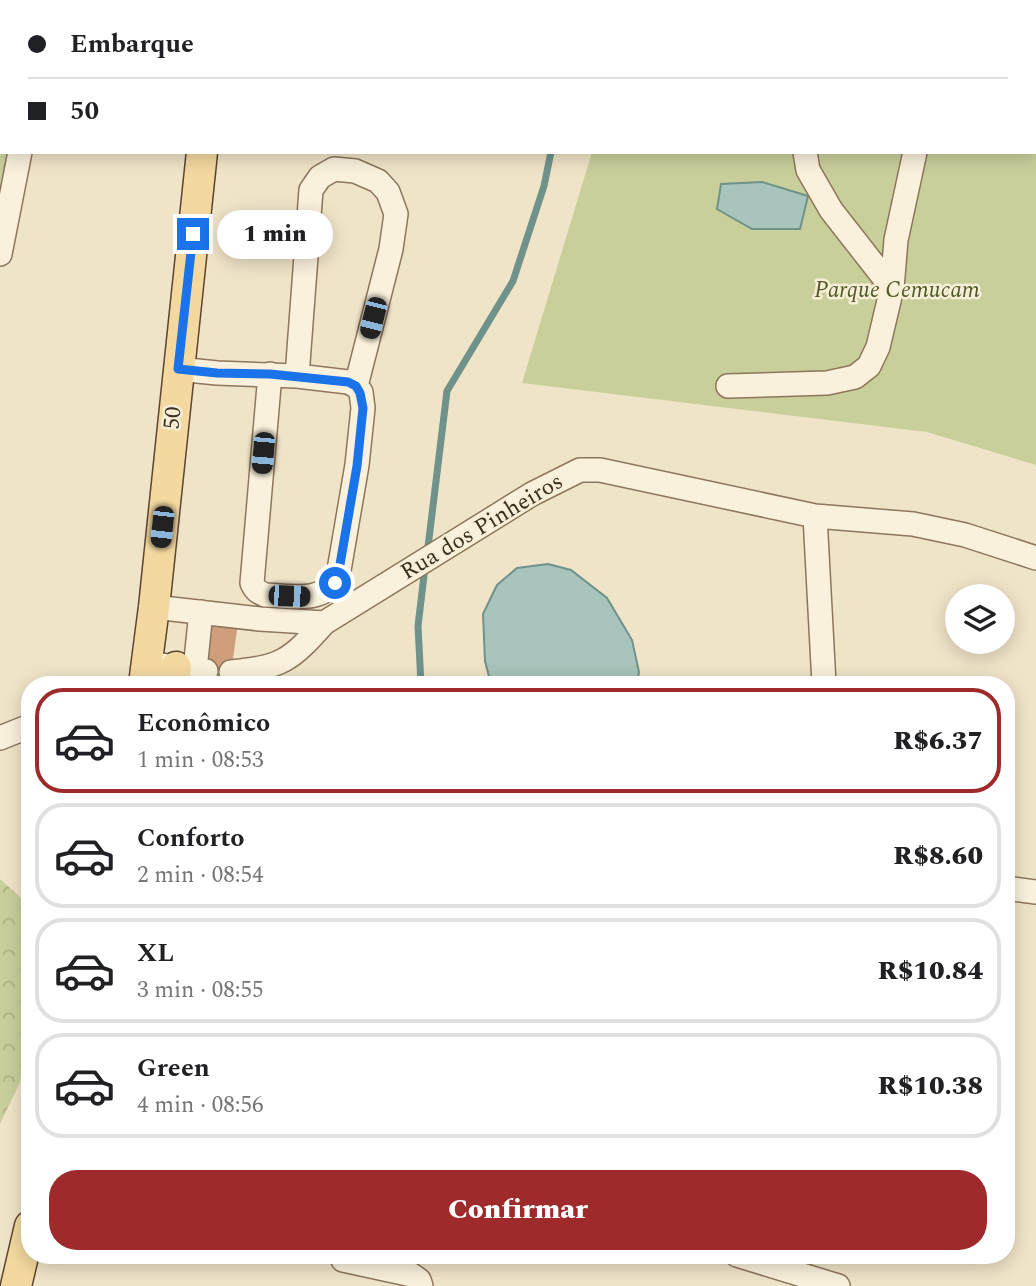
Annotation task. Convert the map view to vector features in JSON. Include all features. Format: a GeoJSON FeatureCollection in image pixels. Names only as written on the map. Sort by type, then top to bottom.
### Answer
{"type":"FeatureCollection","features":[{"type":"Feature","properties":{"kind":"main road","name":"50"},"geometry":{"type":"LineString","coordinates":[[145,674],[202,154]]}},
{"type":"Feature","properties":{"kind":"main road"},"geometry":{"type":"LineString","coordinates":[[16,1286],[21,1264]]}},
{"type":"Feature","properties":{"kind":"street"},"geometry":{"type":"LineString","coordinates":[[0,254],[20,154]]}},
{"type":"Feature","properties":{"kind":"street"},"geometry":{"type":"LineString","coordinates":[[805,154],[808,170],[831,210],[892,288]]}},
{"type":"Feature","properties":{"kind":"street"},"geometry":{"type":"LineString","coordinates":[[728,386],[827,383],[855,377],[869,366],[878,347],[892,288],[896,240],[915,154]]}},
{"type":"Feature","properties":{"kind":"street"},"geometry":{"type":"LineString","coordinates":[[298,376],[312,190],[320,177],[334,169],[355,171],[378,181],[388,192],[396,214],[391,249],[356,386]]}},
{"type":"Feature","properties":{"kind":"street"},"geometry":{"type":"LineString","coordinates":[[178,369],[217,373],[270,374],[298,376],[348,382],[356,386],[363,408],[357,466],[338,576],[328,591],[313,596],[265,595],[258,593],[252,583],[270,374]]}},
{"type":"Feature","properties":{"kind":"street","name":"Rua dos Pinheiros"},"geometry":{"type":"LineString","coordinates":[[231,672],[276,665],[290,657],[324,623],[532,494],[580,470],[600,470],[815,516],[913,524],[965,535],[1036,558]]}},
{"type":"Feature","properties":{"kind":"street"},"geometry":{"type":"LineString","coordinates":[[815,516],[824,676]]}},
{"type":"Feature","properties":{"kind":"street"},"geometry":{"type":"LineString","coordinates":[[154,607],[324,623]]}},
{"type":"Feature","properties":{"kind":"street"},"geometry":{"type":"LineString","coordinates":[[145,674],[188,673],[201,612]]}},
{"type":"Feature","properties":{"kind":"street"},"geometry":{"type":"LineString","coordinates":[[0,738],[21,730]]}},
{"type":"Feature","properties":{"kind":"street"},"geometry":{"type":"LineString","coordinates":[[1015,889],[1036,892]]}},
{"type":"Feature","properties":{"kind":"street"},"geometry":{"type":"LineString","coordinates":[[361,1264],[412,1275],[419,1280],[421,1286]]}},
{"type":"Feature","properties":{"kind":"street"},"geometry":{"type":"LineString","coordinates":[[766,1264],[838,1286]]}},
{"type":"Feature","properties":{"kind":"green space"},"geometry":{"type":"Polygon","coordinates":[[[0,154],[26,154],[0,236],[0,154]]]}},
{"type":"Feature","properties":{"kind":"green space","name":"Parque Cemucam"},"geometry":{"type":"Polygon","coordinates":[[[591,154],[1036,154],[1036,465],[927,432],[522,383],[591,154]]]}},
{"type":"Feature","properties":{"kind":"green space"},"geometry":{"type":"Polygon","coordinates":[[[0,879],[21,898],[21,1075],[0,1124],[0,879]]]}},
{"type":"Feature","properties":{"kind":"water"},"geometry":{"type":"Polygon","coordinates":[[[762,182],[808,196],[800,229],[752,229],[717,209],[721,184],[762,182]]]}},
{"type":"Feature","properties":{"kind":"water"},"geometry":{"type":"Polygon","coordinates":[[[548,564],[571,570],[607,598],[632,640],[638,676],[489,676],[485,661],[483,614],[497,585],[517,568],[548,564]]]}},
{"type":"Feature","properties":{"kind":"building"},"geometry":{"type":"Polygon","coordinates":[[[211,621],[238,623],[231,676],[205,676],[211,621]]]}},
{"type":"Feature","properties":{"kind":"waterway"},"geometry":{"type":"LineString","coordinates":[[427,555],[447,391],[513,281],[544,186],[551,154]]}},
{"type":"Feature","properties":{"kind":"waterway"},"geometry":{"type":"LineString","coordinates":[[421,676],[418,626],[425,567]]}},
{"type":"Feature","properties":{"kind":"route"},"geometry":{"type":"LineString","coordinates":[[193,234],[178,369],[298,376],[348,382],[356,386],[360,393],[363,408],[357,466],[335,583]]}}]}
